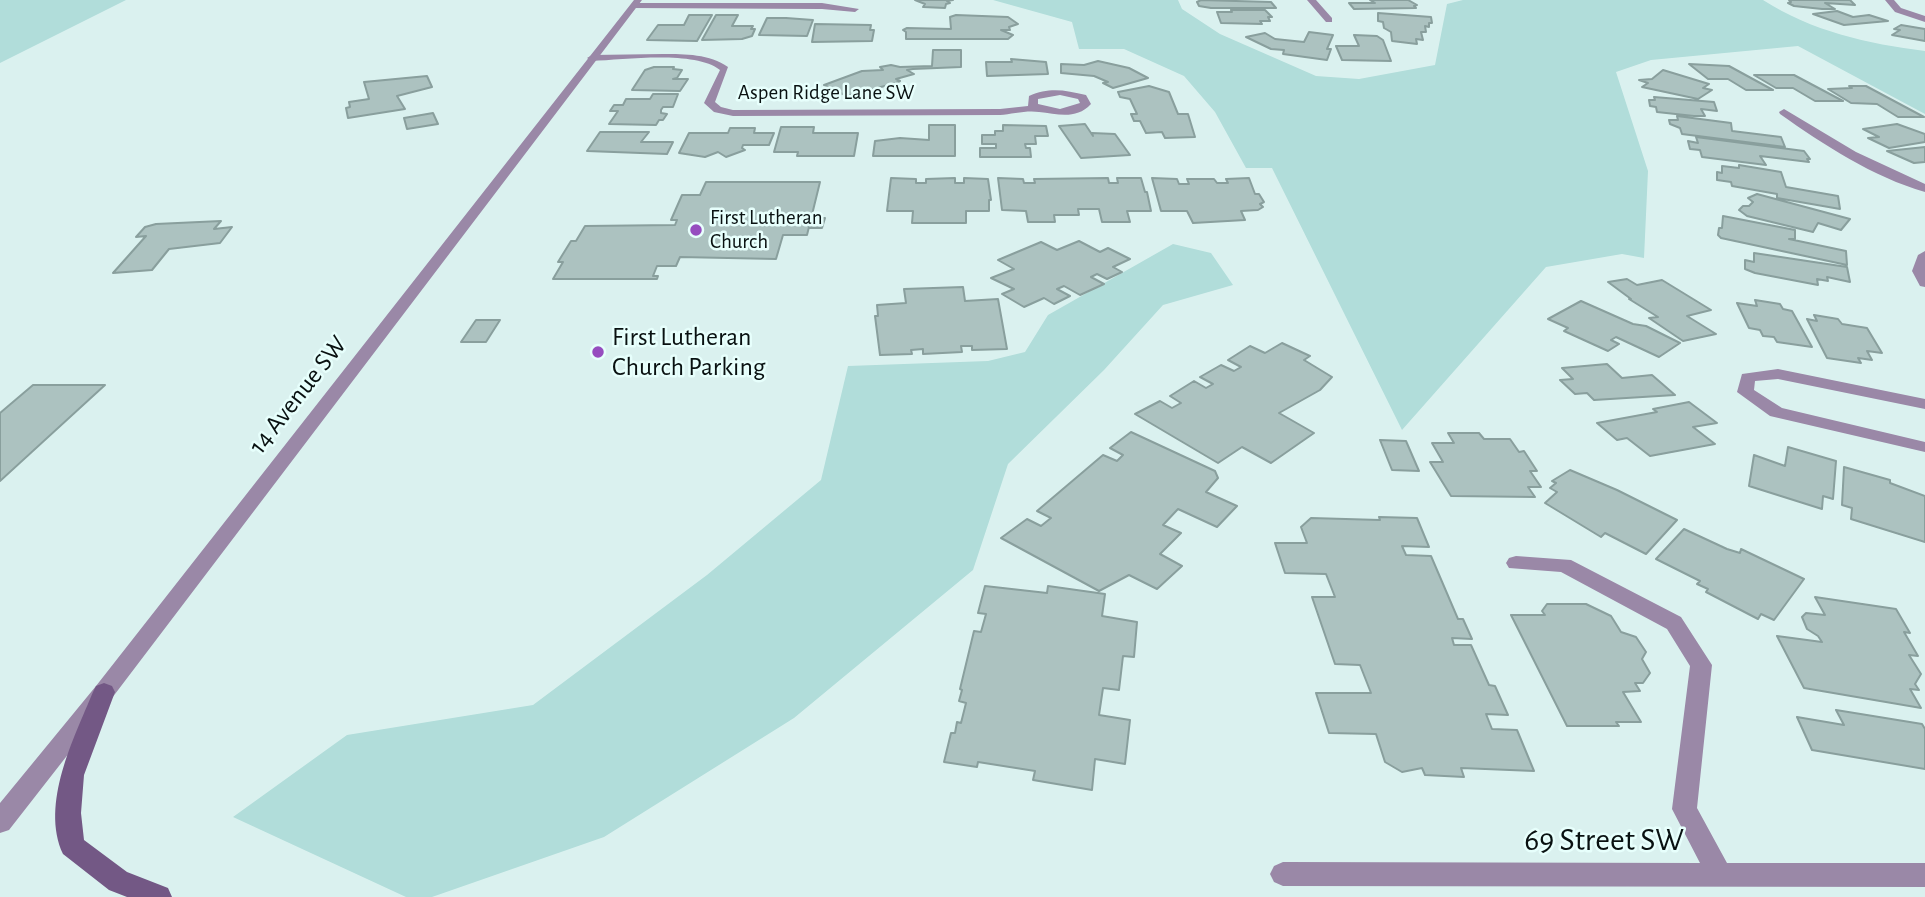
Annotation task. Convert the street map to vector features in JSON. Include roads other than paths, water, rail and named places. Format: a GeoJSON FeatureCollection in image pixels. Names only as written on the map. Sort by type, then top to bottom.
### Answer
{"type":"FeatureCollection","features":[{"type":"Feature","properties":{"kind":"main road"},"geometry":{"type":"LineString","coordinates":[[104,692],[72,775],[69,813],[72,846],[118,881],[159,897]]}},
{"type":"Feature","properties":{"kind":"street"},"geometry":{"type":"LineString","coordinates":[[1311,0],[1329,20]]}},
{"type":"Feature","properties":{"kind":"street"},"geometry":{"type":"LineString","coordinates":[[1889,0],[1898,10],[1925,19]]}},
{"type":"Feature","properties":{"kind":"street"},"geometry":{"type":"LineString","coordinates":[[635,3],[855,9]]}},
{"type":"Feature","properties":{"kind":"street","name":"14 Avenue SW"},"geometry":{"type":"LineString","coordinates":[[0,822],[104,692],[635,3]]}},
{"type":"Feature","properties":{"kind":"street","name":"Aspen Ridge Lane SW"},"geometry":{"type":"LineString","coordinates":[[592,58],[699,58],[720,62],[725,69],[709,103],[718,110],[733,113],[1000,112],[1037,107]]}},
{"type":"Feature","properties":{"kind":"street"},"geometry":{"type":"LineString","coordinates":[[1784,113],[1828,144],[1890,175],[1925,188]]}},
{"type":"Feature","properties":{"kind":"street"},"geometry":{"type":"LineString","coordinates":[[1925,255],[1919,271],[1925,283]]}},
{"type":"Feature","properties":{"kind":"street"},"geometry":{"type":"LineString","coordinates":[[1925,404],[1778,374],[1748,377],[1745,392],[1776,412],[1925,447]]}},
{"type":"Feature","properties":{"kind":"street"},"geometry":{"type":"LineString","coordinates":[[1517,563],[1564,565],[1674,623],[1701,665],[1684,809],[1719,873]]}},
{"type":"Feature","properties":{"kind":"street","name":"69 Street SW"},"geometry":{"type":"LineString","coordinates":[[1283,874],[1925,875]]}},
{"type":"Feature","properties":{"kind":"place","name":"First Lutheran Church"},"geometry":{"type":"Point","coordinates":[696,230]}},
{"type":"Feature","properties":{"kind":"place","name":"First Lutheran Church Parking"},"geometry":{"type":"Point","coordinates":[598,352]}}]}
